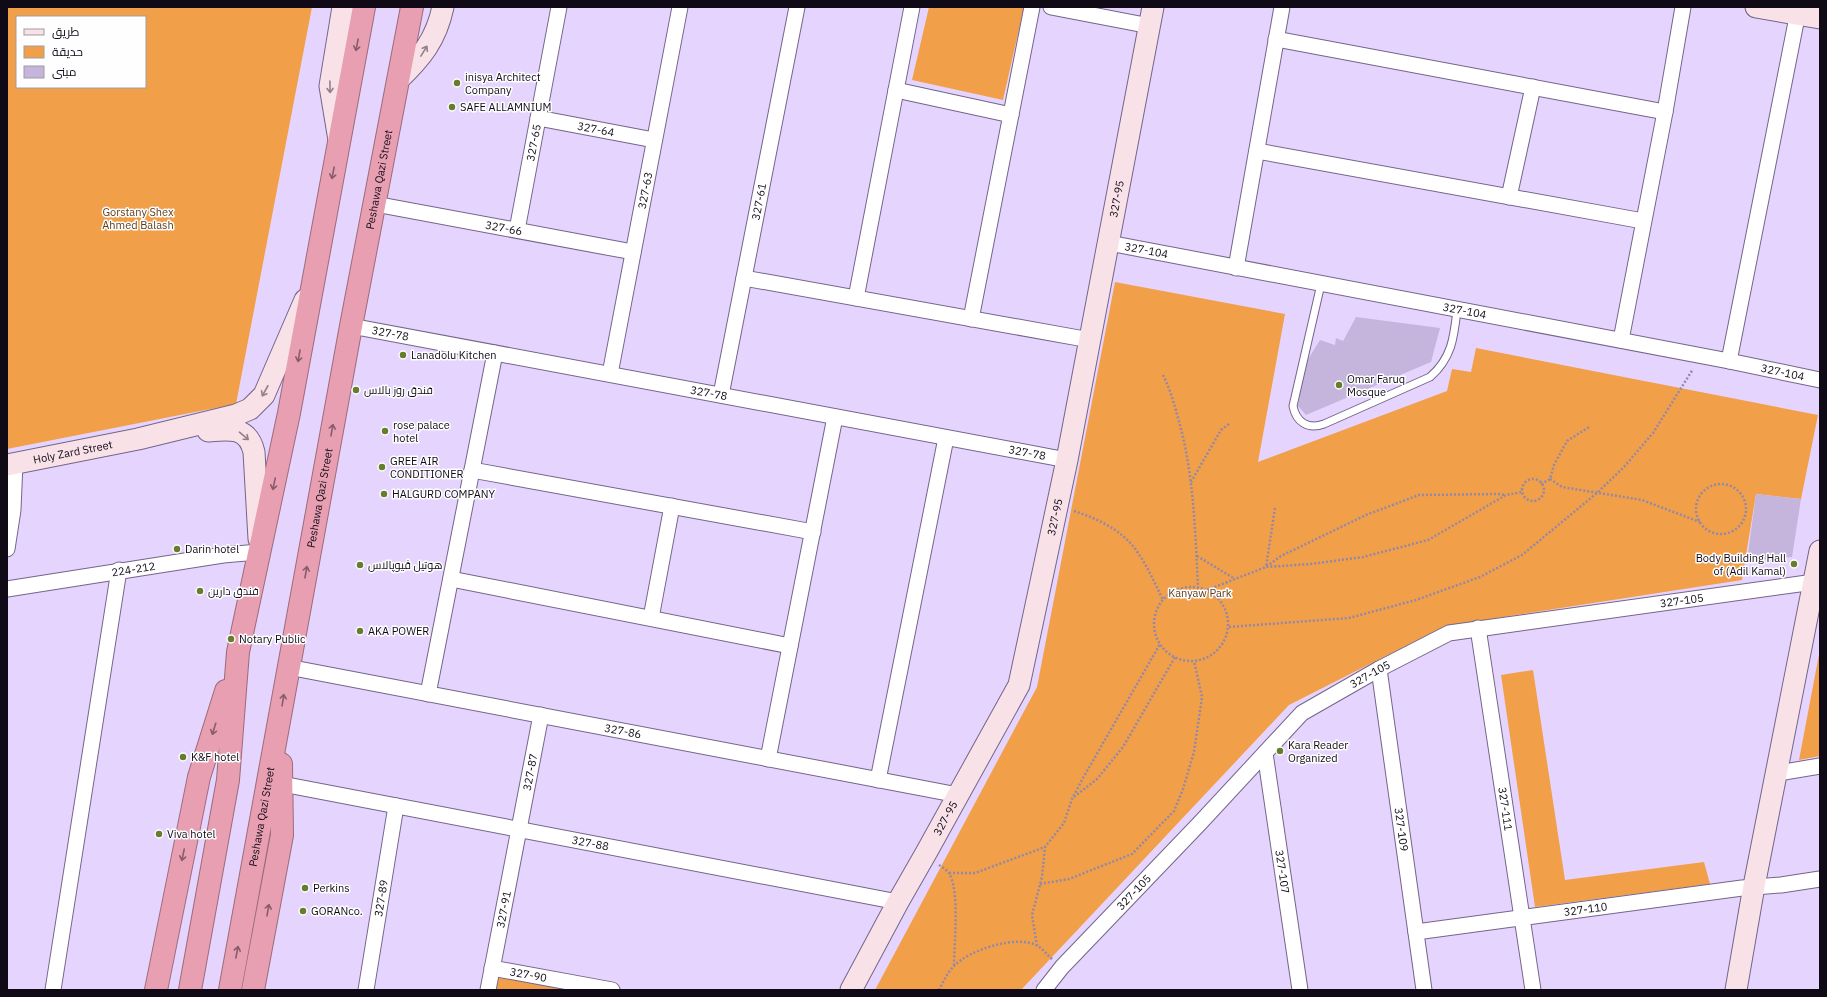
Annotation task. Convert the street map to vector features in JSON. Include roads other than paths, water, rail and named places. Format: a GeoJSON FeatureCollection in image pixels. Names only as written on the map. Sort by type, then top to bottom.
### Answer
{"type":"FeatureCollection","features":[{"type":"Feature","properties":{"kind":"highway"},"geometry":{"type":"LineString","coordinates":[[156,990],[199,777],[238,652],[260,552],[289,413],[364,7]]}},
{"type":"Feature","properties":{"kind":"highway","name":"Peshawa Qazi Street"},"geometry":{"type":"LineString","coordinates":[[230,990],[351,326],[412,7]]}},
{"type":"Feature","properties":{"kind":"highway"},"geometry":{"type":"LineString","coordinates":[[190,990],[228,780],[238,652]]}},
{"type":"Feature","properties":{"kind":"highway"},"geometry":{"type":"LineString","coordinates":[[253,990],[282,835],[282,784],[278,731]]}},
{"type":"Feature","properties":{"kind":"street"},"geometry":{"type":"LineString","coordinates":[[339,142],[330,86],[343,7]]}},
{"type":"Feature","properties":{"kind":"street"},"geometry":{"type":"LineString","coordinates":[[398,80],[418,60],[434,37],[443,7]]}},
{"type":"Feature","properties":{"kind":"street","name":"327-65"},"geometry":{"type":"LineString","coordinates":[[517,230],[559,7]]}},
{"type":"Feature","properties":{"kind":"street","name":"327-63"},"geometry":{"type":"LineString","coordinates":[[610,374],[680,7]]}},
{"type":"Feature","properties":{"kind":"street","name":"327-61"},"geometry":{"type":"LineString","coordinates":[[721,395],[797,7]]}},
{"type":"Feature","properties":{"kind":"street"},"geometry":{"type":"LineString","coordinates":[[856,298],[912,7]]}},
{"type":"Feature","properties":{"kind":"street"},"geometry":{"type":"LineString","coordinates":[[971,319],[1032,7]]}},
{"type":"Feature","properties":{"kind":"street"},"geometry":{"type":"LineString","coordinates":[[1051,7],[1151,17]]}},
{"type":"Feature","properties":{"kind":"street"},"geometry":{"type":"LineString","coordinates":[[1236,268],[1282,7]]}},
{"type":"Feature","properties":{"kind":"street"},"geometry":{"type":"LineString","coordinates":[[1621,340],[1665,112],[1683,7]]}},
{"type":"Feature","properties":{"kind":"street"},"geometry":{"type":"LineString","coordinates":[[1756,7],[1798,11],[1820,18]]}},
{"type":"Feature","properties":{"kind":"street"},"geometry":{"type":"LineString","coordinates":[[1729,361],[1798,11]]}},
{"type":"Feature","properties":{"kind":"street","name":"327-95"},"geometry":{"type":"LineString","coordinates":[[851,990],[898,902],[1019,685],[1067,460],[1151,17]]}},
{"type":"Feature","properties":{"kind":"street"},"geometry":{"type":"LineString","coordinates":[[1276,39],[1665,112]]}},
{"type":"Feature","properties":{"kind":"street"},"geometry":{"type":"LineString","coordinates":[[1509,197],[1533,87]]}},
{"type":"Feature","properties":{"kind":"street"},"geometry":{"type":"LineString","coordinates":[[896,90],[1010,115]]}},
{"type":"Feature","properties":{"kind":"street","name":"327-64"},"geometry":{"type":"LineString","coordinates":[[538,118],[654,140]]}},
{"type":"Feature","properties":{"kind":"street"},"geometry":{"type":"LineString","coordinates":[[1257,151],[1643,221]]}},
{"type":"Feature","properties":{"kind":"street","name":"327-66"},"geometry":{"type":"LineString","coordinates":[[374,204],[633,252]]}},
{"type":"Feature","properties":{"kind":"street","name":"327-104"},"geometry":{"type":"LineString","coordinates":[[1109,243],[1621,340],[1820,380]]}},
{"type":"Feature","properties":{"kind":"street"},"geometry":{"type":"LineString","coordinates":[[138,439],[236,415],[250,409],[258,402],[269,386],[314,278]]}},
{"type":"Feature","properties":{"kind":"street"},"geometry":{"type":"LineString","coordinates":[[744,278],[1090,340]]}},
{"type":"Feature","properties":{"kind":"street","name":"327-78"},"geometry":{"type":"LineString","coordinates":[[351,326],[1067,460]]}},
{"type":"Feature","properties":{"kind":"street"},"geometry":{"type":"LineString","coordinates":[[428,694],[495,353]]}},
{"type":"Feature","properties":{"kind":"street"},"geometry":{"type":"LineString","coordinates":[[768,759],[835,417]]}},
{"type":"Feature","properties":{"kind":"street"},"geometry":{"type":"LineString","coordinates":[[138,439],[228,429],[242,433],[247,437],[254,452],[260,552]]}},
{"type":"Feature","properties":{"kind":"street"},"geometry":{"type":"LineString","coordinates":[[878,780],[946,438]]}},
{"type":"Feature","properties":{"kind":"street","name":"Holy Zard Street"},"geometry":{"type":"LineString","coordinates":[[11,464],[138,439]]}},
{"type":"Feature","properties":{"kind":"street"},"geometry":{"type":"LineString","coordinates":[[7,549],[13,510],[11,464]]}},
{"type":"Feature","properties":{"kind":"street"},"geometry":{"type":"LineString","coordinates":[[472,470],[812,532]]}},
{"type":"Feature","properties":{"kind":"street"},"geometry":{"type":"LineString","coordinates":[[651,618],[672,506]]}},
{"type":"Feature","properties":{"kind":"street"},"geometry":{"type":"LineString","coordinates":[[1736,990],[1754,886],[1778,773],[1820,551]]}},
{"type":"Feature","properties":{"kind":"street","name":"224-212"},"geometry":{"type":"LineString","coordinates":[[7,589],[119,570],[223,555],[260,552]]}},
{"type":"Feature","properties":{"kind":"street"},"geometry":{"type":"LineString","coordinates":[[52,990],[119,570]]}},
{"type":"Feature","properties":{"kind":"street"},"geometry":{"type":"LineString","coordinates":[[450,579],[790,646]]}},
{"type":"Feature","properties":{"kind":"street","name":"327-105"},"geometry":{"type":"LineString","coordinates":[[1044,990],[1062,967],[1200,823],[1264,752],[1302,713],[1379,670],[1449,633],[1814,582]]}},
{"type":"Feature","properties":{"kind":"street","name":"327-111"},"geometry":{"type":"LineString","coordinates":[[1478,628],[1533,990]]}},
{"type":"Feature","properties":{"kind":"street","name":"327-86"},"geometry":{"type":"LineString","coordinates":[[288,668],[958,795]]}},
{"type":"Feature","properties":{"kind":"street","name":"327-109"},"geometry":{"type":"LineString","coordinates":[[1379,670],[1424,990]]}},
{"type":"Feature","properties":{"kind":"street","name":"327-87"},"geometry":{"type":"LineString","coordinates":[[519,829],[541,715]]}},
{"type":"Feature","properties":{"kind":"street","name":"327-107"},"geometry":{"type":"LineString","coordinates":[[1264,752],[1300,990]]}},
{"type":"Feature","properties":{"kind":"street"},"geometry":{"type":"LineString","coordinates":[[1778,773],[1820,766]]}},
{"type":"Feature","properties":{"kind":"street","name":"327-88"},"geometry":{"type":"LineString","coordinates":[[282,784],[898,902]]}},
{"type":"Feature","properties":{"kind":"street","name":"327-89"},"geometry":{"type":"LineString","coordinates":[[366,990],[396,806]]}},
{"type":"Feature","properties":{"kind":"street","name":"327-91"},"geometry":{"type":"LineString","coordinates":[[488,990],[519,829]]}},
{"type":"Feature","properties":{"kind":"street","name":"327-110"},"geometry":{"type":"LineString","coordinates":[[1416,932],[1754,886],[1820,879]]}},
{"type":"Feature","properties":{"kind":"street","name":"327-90"},"geometry":{"type":"LineString","coordinates":[[492,968],[612,990]]}},
{"type":"Feature","properties":{"kind":"lane"},"geometry":{"type":"LineString","coordinates":[[1321,284],[1293,406],[1294,413],[1298,419],[1303,424],[1310,427],[1317,427],[1430,377],[1439,369],[1446,359],[1451,347],[1457,310]]}},
{"type":"Feature","properties":{"kind":"place","name":"inisya Architect Company"},"geometry":{"type":"Point","coordinates":[457,83]}},
{"type":"Feature","properties":{"kind":"place","name":"SAFE ALLAMNIUM"},"geometry":{"type":"Point","coordinates":[452,107]}},
{"type":"Feature","properties":{"kind":"place","name":"Lanadolu Kitchen"},"geometry":{"type":"Point","coordinates":[403,355]}},
{"type":"Feature","properties":{"kind":"place","name":"Omar Faruq Mosque"},"geometry":{"type":"Point","coordinates":[1339,385]}},
{"type":"Feature","properties":{"kind":"place","name":"فندق روز بالاس"},"geometry":{"type":"Point","coordinates":[356,390]}},
{"type":"Feature","properties":{"kind":"place","name":"rose palace hotel"},"geometry":{"type":"Point","coordinates":[385,431]}},
{"type":"Feature","properties":{"kind":"place","name":"GREE AIR CONDITIONER"},"geometry":{"type":"Point","coordinates":[382,467]}},
{"type":"Feature","properties":{"kind":"place","name":"HALGURD COMPANY"},"geometry":{"type":"Point","coordinates":[384,494]}},
{"type":"Feature","properties":{"kind":"place","name":"Darin hotel"},"geometry":{"type":"Point","coordinates":[177,549]}},
{"type":"Feature","properties":{"kind":"place","name":"Body Building Hall of (Adil Kamal)"},"geometry":{"type":"Point","coordinates":[1794,564]}},
{"type":"Feature","properties":{"kind":"place","name":"هوتیل ڤیوپالاس"},"geometry":{"type":"Point","coordinates":[360,565]}},
{"type":"Feature","properties":{"kind":"place","name":"فندق دارين"},"geometry":{"type":"Point","coordinates":[200,591]}},
{"type":"Feature","properties":{"kind":"place","name":"AKA POWER"},"geometry":{"type":"Point","coordinates":[360,631]}},
{"type":"Feature","properties":{"kind":"place","name":"Notary Public"},"geometry":{"type":"Point","coordinates":[231,639]}},
{"type":"Feature","properties":{"kind":"place","name":"Kara Reader Organized"},"geometry":{"type":"Point","coordinates":[1280,751]}},
{"type":"Feature","properties":{"kind":"place","name":"K&F hotel"},"geometry":{"type":"Point","coordinates":[183,757]}},
{"type":"Feature","properties":{"kind":"place","name":"Viva hotel"},"geometry":{"type":"Point","coordinates":[159,834]}},
{"type":"Feature","properties":{"kind":"place","name":"Perkins"},"geometry":{"type":"Point","coordinates":[305,888]}},
{"type":"Feature","properties":{"kind":"place","name":"GORANco."},"geometry":{"type":"Point","coordinates":[303,911]}},
{"type":"Feature","properties":{"kind":"park label","name":"Gorstany Shex Ahmed Balash"},"geometry":{"type":"Point","coordinates":[138,218]}},
{"type":"Feature","properties":{"kind":"park label","name":"Kanyaw Park"},"geometry":{"type":"Point","coordinates":[1200,593]}}]}
